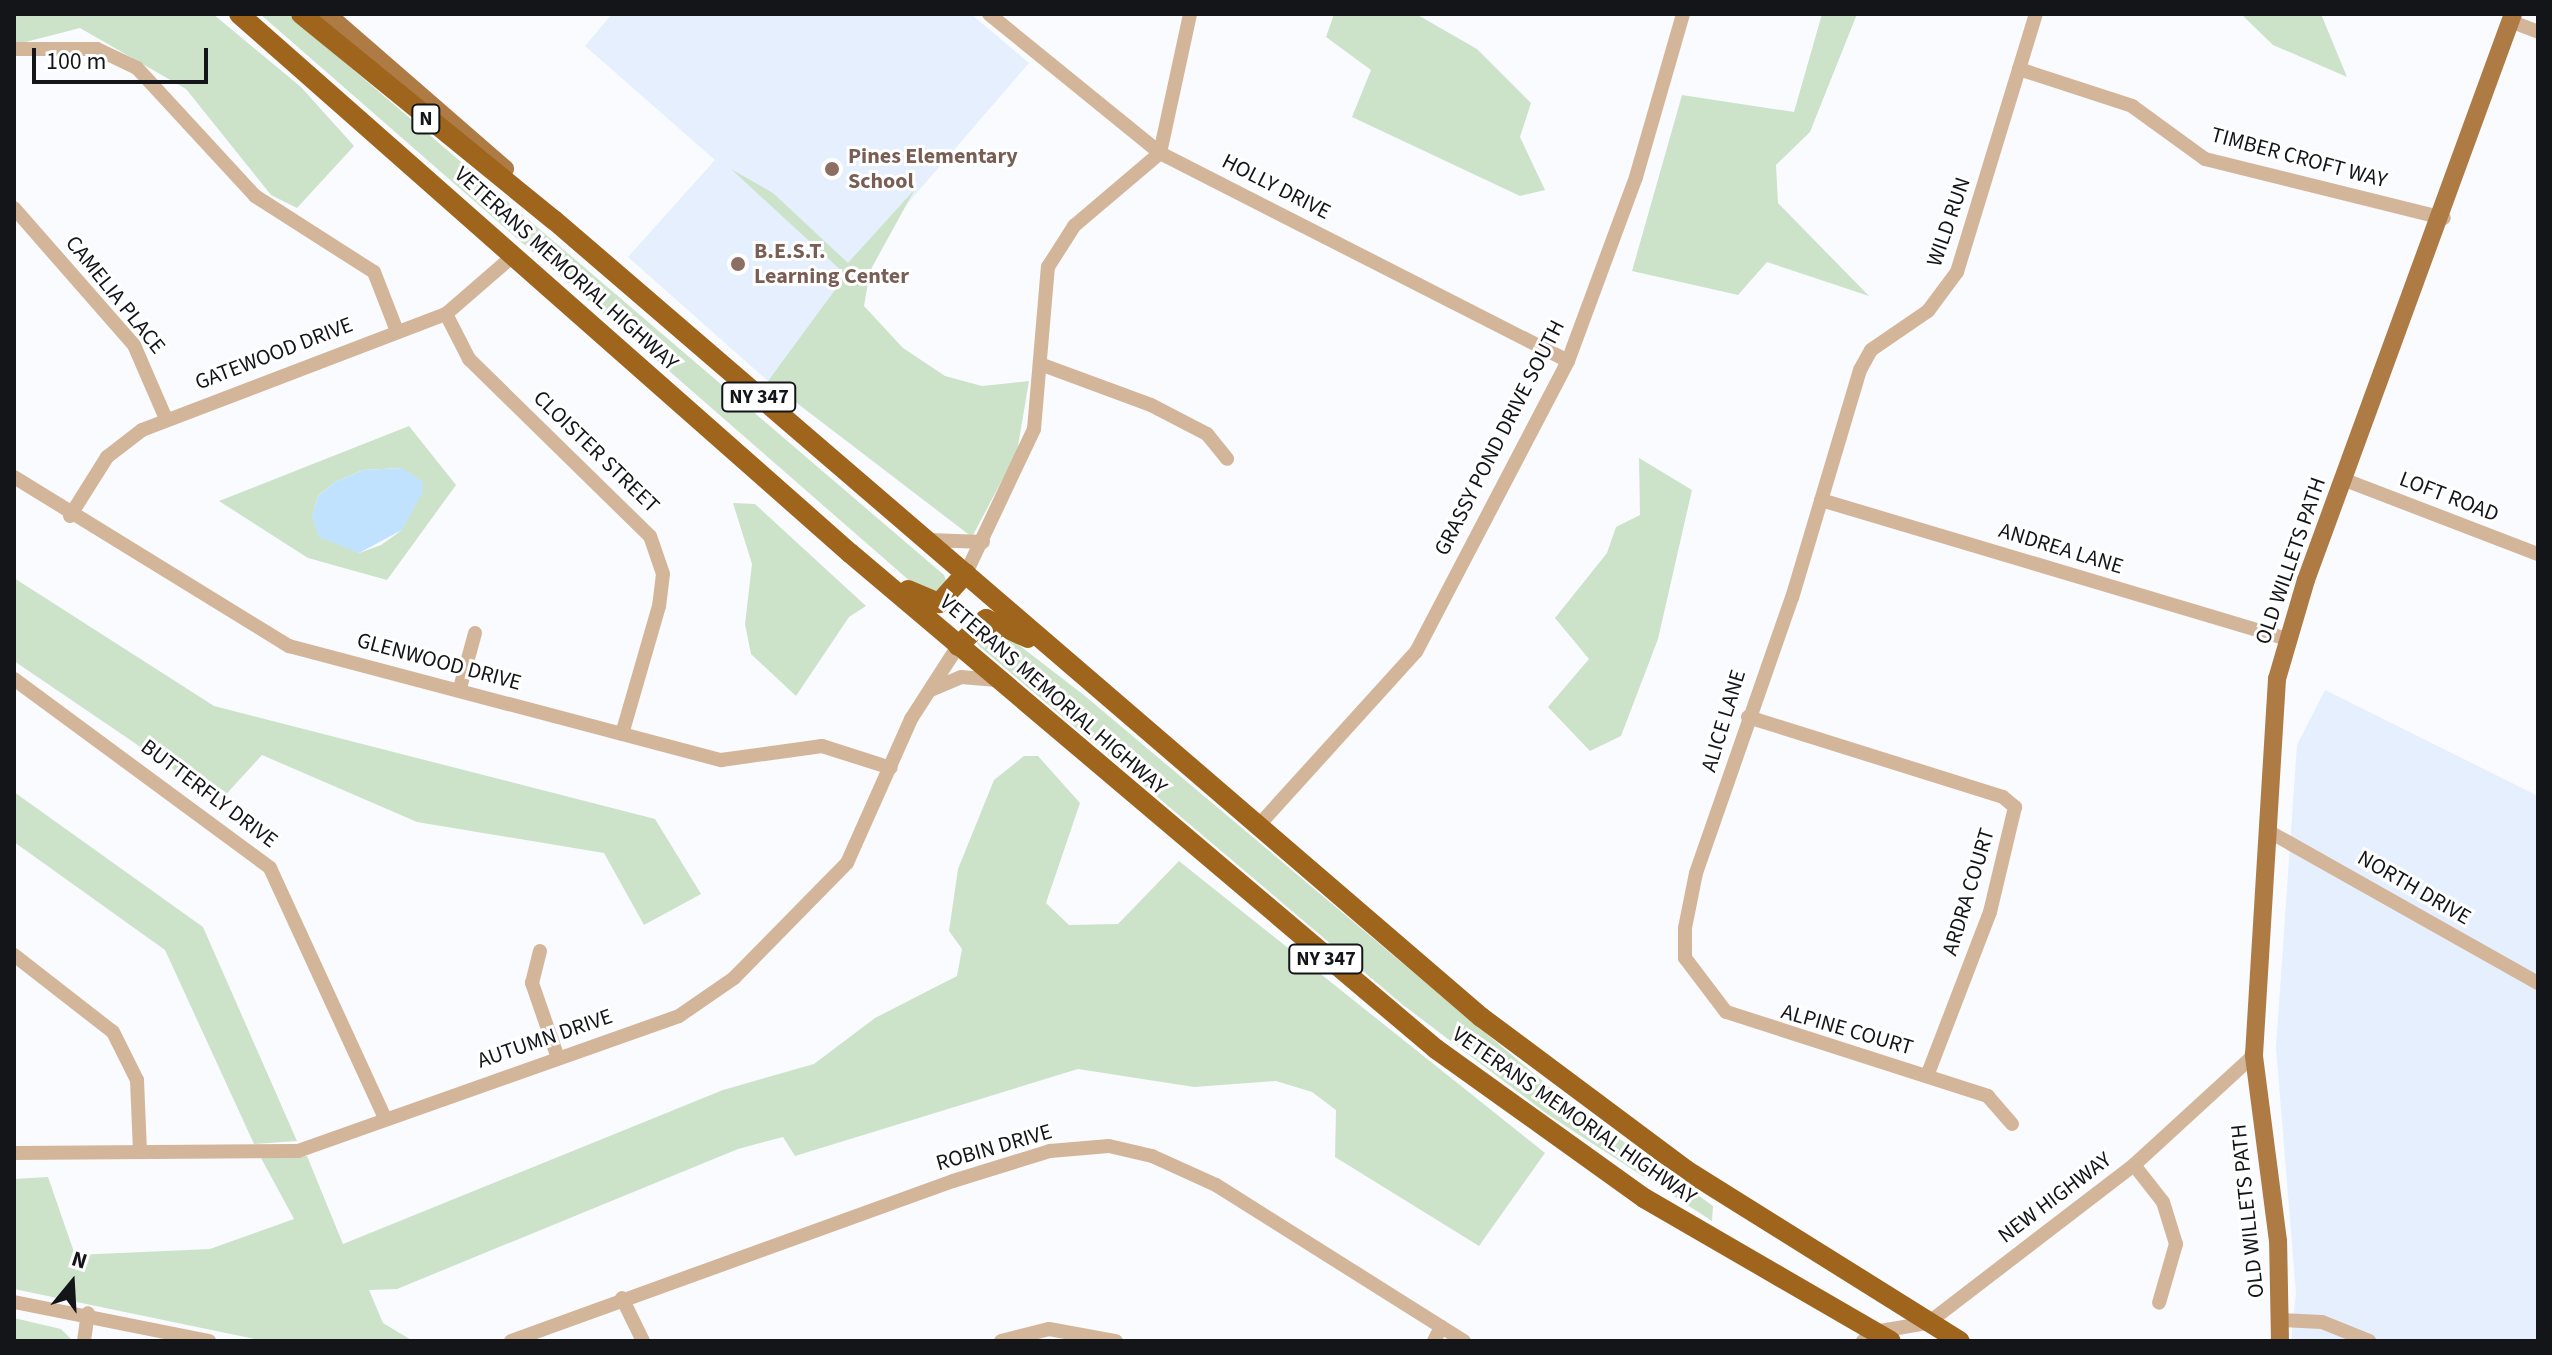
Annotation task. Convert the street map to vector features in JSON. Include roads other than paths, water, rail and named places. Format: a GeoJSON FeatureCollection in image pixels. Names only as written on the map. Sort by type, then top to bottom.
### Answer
{"type":"FeatureCollection","features":[{"type":"Feature","properties":{"kind":"highway","name":"VETERANS MEMORIAL HIGHWAY"},"geometry":{"type":"LineString","coordinates":[[239,14],[997,680],[1470,1075],[1644,1198],[1876,1338]]}},
{"type":"Feature","properties":{"kind":"highway","name":"N"},"geometry":{"type":"LineString","coordinates":[[301,14],[554,220]]}},
{"type":"Feature","properties":{"kind":"highway","name":"VETERANS MEMORIAL HIGHWAY"},"geometry":{"type":"LineString","coordinates":[[554,220],[1258,826],[1617,1122],[1960,1341]]}},
{"type":"Feature","properties":{"kind":"highway"},"geometry":{"type":"LineString","coordinates":[[850,553],[934,604],[949,598],[966,573]]}},
{"type":"Feature","properties":{"kind":"highway"},"geometry":{"type":"LineString","coordinates":[[958,646],[986,619],[1060,655]]}},
{"type":"Feature","properties":{"kind":"main road"},"geometry":{"type":"LineString","coordinates":[[327,14],[554,220]]}},
{"type":"Feature","properties":{"kind":"main road","name":"OLD WILLETS PATH"},"geometry":{"type":"LineString","coordinates":[[2280,1341],[2282,1320],[2254,1055],[2277,679],[2287,639],[2444,218],[2512,18]]}},
{"type":"Feature","properties":{"kind":"street","name":"HOLLY DRIVE"},"geometry":{"type":"LineString","coordinates":[[989,14],[1160,153],[1568,361]]}},
{"type":"Feature","properties":{"kind":"street"},"geometry":{"type":"LineString","coordinates":[[966,573],[1034,429],[1042,297],[1059,243],[1160,153],[1190,14]]}},
{"type":"Feature","properties":{"kind":"street","name":"GRASSY POND DRIVE SOUTH"},"geometry":{"type":"LineString","coordinates":[[1258,826],[1416,652],[1568,361],[1636,177],[1683,14]]}},
{"type":"Feature","properties":{"kind":"street","name":"WILD RUN"},"geometry":{"type":"LineString","coordinates":[[1821,500],[1866,360],[1928,311],[1957,272],[2036,14]]}},
{"type":"Feature","properties":{"kind":"street"},"geometry":{"type":"LineString","coordinates":[[2512,18],[2538,32]]}},
{"type":"Feature","properties":{"kind":"street"},"geometry":{"type":"LineString","coordinates":[[14,49],[97,49],[137,68],[255,196],[374,272],[397,331]]}},
{"type":"Feature","properties":{"kind":"street","name":"TIMBER CROFT WAY"},"geometry":{"type":"LineString","coordinates":[[2019,69],[2132,106],[2205,159],[2444,218]]}},
{"type":"Feature","properties":{"kind":"street","name":"CAMELIA PLACE"},"geometry":{"type":"LineString","coordinates":[[14,208],[134,345],[166,419]]}},
{"type":"Feature","properties":{"kind":"street","name":"GATEWOOD DRIVE"},"geometry":{"type":"LineString","coordinates":[[70,516],[107,457],[166,419],[446,314],[514,255]]}},
{"type":"Feature","properties":{"kind":"street","name":"CLOISTER STREET"},"geometry":{"type":"LineString","coordinates":[[446,314],[469,359],[650,536],[663,574],[659,606],[622,734]]}},
{"type":"Feature","properties":{"kind":"street"},"geometry":{"type":"LineString","coordinates":[[1040,364],[1100,380],[1151,405],[1207,434],[1227,459]]}},
{"type":"Feature","properties":{"kind":"street","name":"GLENWOOD DRIVE"},"geometry":{"type":"LineString","coordinates":[[14,477],[70,516],[262,635],[721,760],[822,746],[891,768]]}},
{"type":"Feature","properties":{"kind":"street","name":"LOFT ROAD"},"geometry":{"type":"LineString","coordinates":[[2345,480],[2538,554]]}},
{"type":"Feature","properties":{"kind":"street","name":"ANDREA LANE"},"geometry":{"type":"LineString","coordinates":[[1821,500],[2287,639]]}},
{"type":"Feature","properties":{"kind":"street","name":"ALICE LANE"},"geometry":{"type":"LineString","coordinates":[[1685,958],[1696,873],[1821,500]]}},
{"type":"Feature","properties":{"kind":"street"},"geometry":{"type":"LineString","coordinates":[[924,539],[983,542]]}},
{"type":"Feature","properties":{"kind":"street"},"geometry":{"type":"LineString","coordinates":[[460,688],[475,633]]}},
{"type":"Feature","properties":{"kind":"street","name":"AUTUMN DRIVE"},"geometry":{"type":"LineString","coordinates":[[14,1153],[298,1151],[679,1016],[734,978],[847,863],[929,692],[958,646]]}},
{"type":"Feature","properties":{"kind":"street"},"geometry":{"type":"LineString","coordinates":[[929,692],[961,677],[997,680]]}},
{"type":"Feature","properties":{"kind":"street","name":"BUTTERFLY DRIVE"},"geometry":{"type":"LineString","coordinates":[[14,679],[270,868],[385,1118]]}},
{"type":"Feature","properties":{"kind":"street","name":"ARDRA COURT"},"geometry":{"type":"LineString","coordinates":[[1748,717],[2003,797],[2015,807],[1990,912],[1927,1076]]}},
{"type":"Feature","properties":{"kind":"street","name":"NORTH DRIVE"},"geometry":{"type":"LineString","coordinates":[[2268,831],[2538,983]]}},
{"type":"Feature","properties":{"kind":"street"},"geometry":{"type":"LineString","coordinates":[[540,951],[532,983],[558,1058]]}},
{"type":"Feature","properties":{"kind":"street"},"geometry":{"type":"LineString","coordinates":[[14,955],[113,1032],[137,1080],[140,1152]]}},
{"type":"Feature","properties":{"kind":"street","name":"ALPINE COURT"},"geometry":{"type":"LineString","coordinates":[[1685,958],[1711,999],[1744,1022],[1988,1096],[2012,1124]]}},
{"type":"Feature","properties":{"kind":"street","name":"NEW HIGHWAY"},"geometry":{"type":"LineString","coordinates":[[1876,1338],[1928,1323],[2134,1165],[2254,1055]]}},
{"type":"Feature","properties":{"kind":"street","name":"ROBIN DRIVE"},"geometry":{"type":"LineString","coordinates":[[511,1341],[622,1298],[953,1181],[1050,1151],[1109,1146],[1152,1156],[1216,1185],[1464,1341]]}},
{"type":"Feature","properties":{"kind":"street"},"geometry":{"type":"LineString","coordinates":[[2134,1165],[2163,1202],[2174,1234],[2159,1303]]}},
{"type":"Feature","properties":{"kind":"street"},"geometry":{"type":"LineString","coordinates":[[622,1298],[643,1341]]}},
{"type":"Feature","properties":{"kind":"street"},"geometry":{"type":"LineString","coordinates":[[14,1302],[88,1313],[209,1341]]}},
{"type":"Feature","properties":{"kind":"street"},"geometry":{"type":"LineString","coordinates":[[84,1341],[88,1313]]}},
{"type":"Feature","properties":{"kind":"street"},"geometry":{"type":"LineString","coordinates":[[2282,1320],[2369,1341]]}},
{"type":"Feature","properties":{"kind":"street"},"geometry":{"type":"LineString","coordinates":[[1434,1341],[1441,1327]]}},
{"type":"Feature","properties":{"kind":"street"},"geometry":{"type":"LineString","coordinates":[[1001,1341],[1049,1329],[1116,1341]]}},
{"type":"Feature","properties":{"kind":"water"},"geometry":{"type":"Polygon","coordinates":[[[402,468],[422,481],[423,492],[402,530],[359,553],[319,537],[312,517],[318,496],[335,482],[363,470],[402,468]]]}},
{"type":"Feature","properties":{"kind":"place","name":"Pines Elementary School"},"geometry":{"type":"Point","coordinates":[832,169]}},
{"type":"Feature","properties":{"kind":"place","name":"B.E.S.T. Learning Center"},"geometry":{"type":"Point","coordinates":[738,264]}}]}
